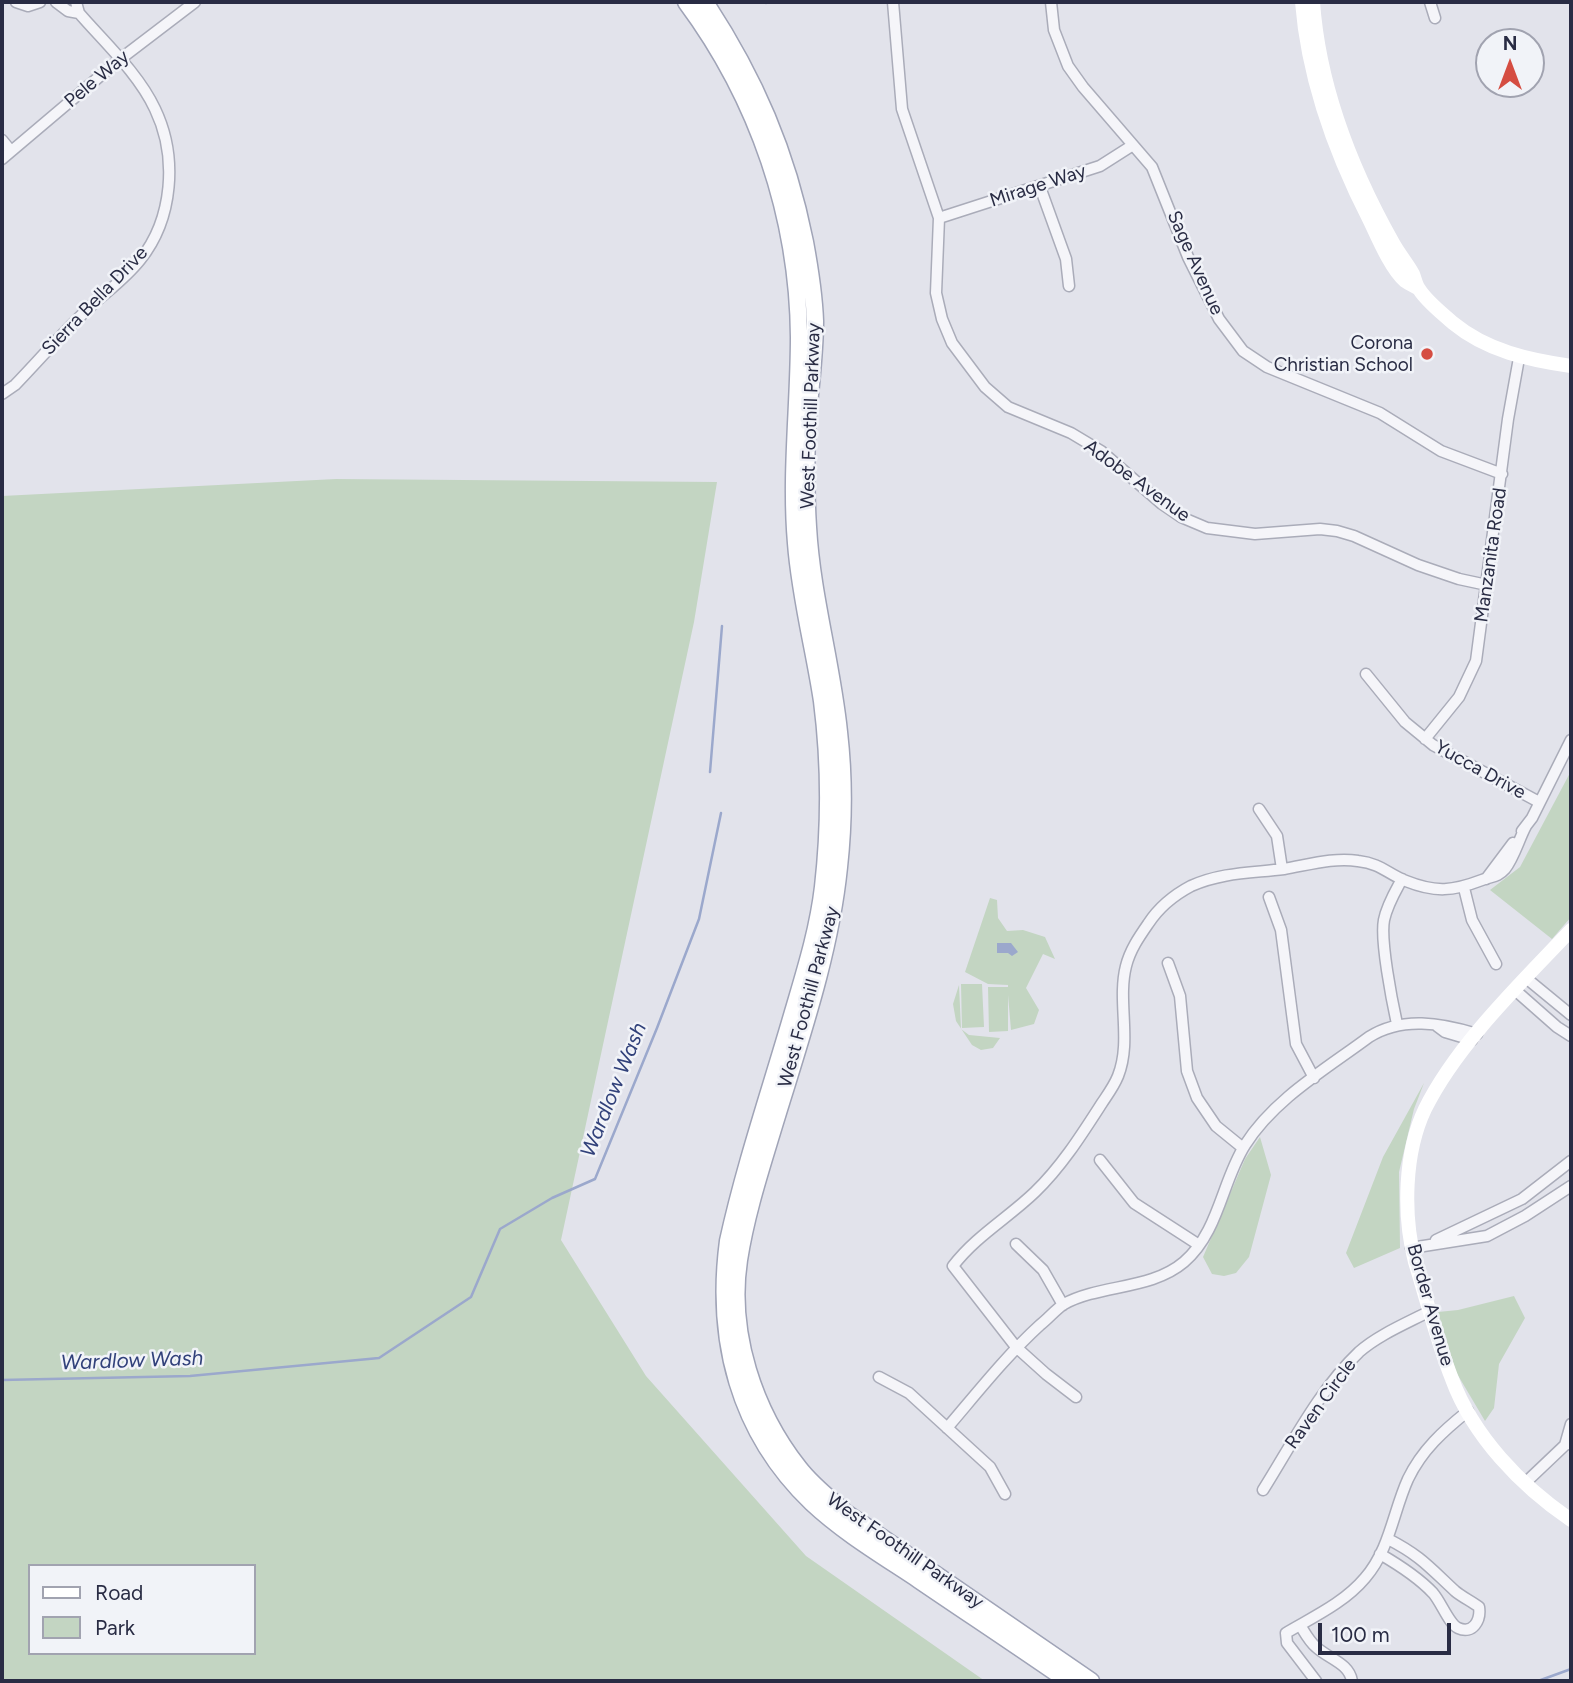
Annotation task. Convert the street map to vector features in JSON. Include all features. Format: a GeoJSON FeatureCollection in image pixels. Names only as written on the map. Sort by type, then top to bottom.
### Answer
{"type":"FeatureCollection","features":[{"type":"Feature","properties":{"kind":"main road","name":"West Foothill Parkway"},"geometry":{"type":"LineString","coordinates":[[686,2],[721,54],[750,110],[779,190],[787,227],[798,294],[799,338],[793,462],[796,540],[799,581],[821,698],[826,741],[829,819],[822,890],[811,950],[728,1241],[723,1292],[729,1350],[738,1385],[760,1435],[811,1502],[854,1536],[1068,1681]]}},
{"type":"Feature","properties":{"kind":"main road","name":"West Foothill Parkway"},"geometry":{"type":"LineString","coordinates":[[705,2],[745,68],[764,106],[788,170],[814,295],[807,432],[808,528],[816,594],[839,729],[842,815],[834,905],[821,964],[746,1225],[737,1283],[740,1338],[747,1367],[766,1416],[781,1444],[819,1489],[845,1513],[1091,1681]]}},
{"type":"Feature","properties":{"kind":"main road"},"geometry":{"type":"LineString","coordinates":[[1302,2],[1318,90],[1342,164],[1384,248],[1404,280],[1419,289],[1455,325],[1481,341],[1519,358],[1571,366]]}},
{"type":"Feature","properties":{"kind":"main road"},"geometry":{"type":"LineString","coordinates":[[1313,2],[1318,44],[1328,87],[1352,160],[1419,289]]}},
{"type":"Feature","properties":{"kind":"main road","name":"Border Avenue"},"geometry":{"type":"LineString","coordinates":[[1571,930],[1474,1037],[1436,1091],[1425,1109],[1414,1138],[1409,1173],[1411,1248],[1452,1381],[1486,1440],[1525,1483],[1571,1520]]}},
{"type":"Feature","properties":{"kind":"street"},"geometry":{"type":"LineString","coordinates":[[16,2],[28,6],[40,2]]}},
{"type":"Feature","properties":{"kind":"street","name":"Sierra Bella Drive"},"geometry":{"type":"LineString","coordinates":[[56,2],[68,11],[79,13]]}},
{"type":"Feature","properties":{"kind":"street","name":"Sierra Bella Drive"},"geometry":{"type":"LineString","coordinates":[[2,394],[139,261],[153,241],[169,192],[169,163],[163,131],[154,108],[142,88],[79,13],[76,2]]}},
{"type":"Feature","properties":{"kind":"street","name":"Pele Way"},"geometry":{"type":"LineString","coordinates":[[2,159],[119,60],[195,2]]}},
{"type":"Feature","properties":{"kind":"street","name":"Adobe Avenue"},"geometry":{"type":"LineString","coordinates":[[893,2],[902,109],[939,218],[936,293],[952,343],[985,387],[1008,407],[1070,433],[1101,451],[1162,504],[1181,517],[1207,528],[1255,534],[1320,529],[1337,531],[1418,565],[1487,585]]}},
{"type":"Feature","properties":{"kind":"street","name":"Sage Avenue"},"geometry":{"type":"LineString","coordinates":[[1051,2],[1054,30],[1068,66],[1152,167],[1188,257],[1219,319],[1243,351],[1267,367],[1380,413],[1441,451],[1502,474]]}},
{"type":"Feature","properties":{"kind":"street"},"geometry":{"type":"LineString","coordinates":[[1430,2],[1435,18]]}},
{"type":"Feature","properties":{"kind":"street"},"geometry":{"type":"LineString","coordinates":[[2,140],[11,151]]}},
{"type":"Feature","properties":{"kind":"street","name":"Mirage Way"},"geometry":{"type":"LineString","coordinates":[[939,218],[1100,166],[1133,145]]}},
{"type":"Feature","properties":{"kind":"street"},"geometry":{"type":"LineString","coordinates":[[1040,187],[1066,258],[1069,286]]}},
{"type":"Feature","properties":{"kind":"street","name":"Manzanita Road"},"geometry":{"type":"LineString","coordinates":[[1425,739],[1459,696],[1476,661],[1508,419],[1519,358]]}},
{"type":"Feature","properties":{"kind":"street","name":"Yucca Drive"},"geometry":{"type":"LineString","coordinates":[[1366,674],[1405,722],[1433,745],[1539,802]]}},
{"type":"Feature","properties":{"kind":"street"},"geometry":{"type":"LineString","coordinates":[[1076,1396],[1045,1374],[1016,1347],[953,1266],[967,1248],[1036,1191],[1084,1134],[1114,1086],[1122,1058],[1126,965],[1135,942],[1152,918],[1166,903],[1193,885],[1241,872],[1355,860],[1379,865],[1424,888],[1464,888],[1486,878],[1497,877],[1507,867],[1525,826],[1571,740]]}},
{"type":"Feature","properties":{"kind":"street"},"geometry":{"type":"LineString","coordinates":[[1259,809],[1277,836],[1282,869]]}},
{"type":"Feature","properties":{"kind":"street"},"geometry":{"type":"LineString","coordinates":[[1396,1024],[1384,921],[1390,901],[1402,879]]}},
{"type":"Feature","properties":{"kind":"street"},"geometry":{"type":"LineString","coordinates":[[1464,888],[1472,920],[1496,964]]}},
{"type":"Feature","properties":{"kind":"street"},"geometry":{"type":"LineString","coordinates":[[1269,897],[1281,930],[1296,1044],[1314,1078]]}},
{"type":"Feature","properties":{"kind":"street"},"geometry":{"type":"LineString","coordinates":[[1168,963],[1180,996],[1187,1071],[1196,1098],[1216,1126],[1243,1148]]}},
{"type":"Feature","properties":{"kind":"street"},"geometry":{"type":"LineString","coordinates":[[1526,978],[1571,1015]]}},
{"type":"Feature","properties":{"kind":"street"},"geometry":{"type":"LineString","coordinates":[[1515,990],[1571,1036]]}},
{"type":"Feature","properties":{"kind":"street"},"geometry":{"type":"LineString","coordinates":[[947,1428],[1016,1347],[1063,1305],[1169,1272],[1183,1262],[1199,1245],[1213,1220],[1243,1148],[1256,1128],[1270,1112],[1369,1037],[1396,1024],[1450,1026],[1474,1037]]}},
{"type":"Feature","properties":{"kind":"street"},"geometry":{"type":"LineString","coordinates":[[1100,1160],[1133,1203],[1199,1245]]}},
{"type":"Feature","properties":{"kind":"street"},"geometry":{"type":"LineString","coordinates":[[1428,1244],[1522,1199],[1571,1161]]}},
{"type":"Feature","properties":{"kind":"street"},"geometry":{"type":"LineString","coordinates":[[1411,1248],[1487,1236],[1525,1216],[1571,1185]]}},
{"type":"Feature","properties":{"kind":"street"},"geometry":{"type":"LineString","coordinates":[[1016,1244],[1043,1270],[1063,1305]]}},
{"type":"Feature","properties":{"kind":"street","name":"Raven Circle"},"geometry":{"type":"LineString","coordinates":[[1263,1490],[1343,1369],[1361,1350],[1430,1311]]}},
{"type":"Feature","properties":{"kind":"street"},"geometry":{"type":"LineString","coordinates":[[879,1377],[909,1393],[990,1467],[1005,1494]]}},
{"type":"Feature","properties":{"kind":"street"},"geometry":{"type":"LineString","coordinates":[[1316,1681],[1287,1643],[1286,1633],[1335,1604],[1366,1577],[1388,1539],[1407,1481],[1419,1458],[1436,1437],[1468,1410]]}},
{"type":"Feature","properties":{"kind":"street"},"geometry":{"type":"LineString","coordinates":[[1525,1483],[1568,1444],[1571,1424]]}},
{"type":"Feature","properties":{"kind":"street"},"geometry":{"type":"LineString","coordinates":[[1380,1554],[1424,1584],[1446,1611],[1452,1624],[1467,1630],[1474,1627],[1479,1620],[1479,1607],[1457,1592],[1426,1561],[1388,1539]]}},
{"type":"Feature","properties":{"kind":"street"},"geometry":{"type":"LineString","coordinates":[[1300,1625],[1319,1650],[1348,1670],[1352,1681]]}},
{"type":"Feature","properties":{"kind":"green space"},"geometry":{"type":"Polygon","coordinates":[[[336,479],[717,482],[694,622],[561,1240],[646,1376],[806,1556],[985,1681],[2,1681],[2,496],[336,479]]]}},
{"type":"Feature","properties":{"kind":"green space"},"geometry":{"type":"Polygon","coordinates":[[[1571,771],[1571,917],[1552,939],[1490,890],[1520,867],[1571,771]]]}},
{"type":"Feature","properties":{"kind":"green space"},"geometry":{"type":"Polygon","coordinates":[[[990,898],[997,900],[998,918],[1007,931],[1023,930],[1045,937],[1055,959],[1043,954],[1026,988],[1039,1010],[1034,1024],[1011,1030],[1008,995],[1008,1031],[989,1032],[988,987],[1008,985],[988,984],[965,972],[990,898]]]}},
{"type":"Feature","properties":{"kind":"green space"},"geometry":{"type":"Polygon","coordinates":[[[961,984],[982,984],[984,1027],[962,1028],[961,984]]]}},
{"type":"Feature","properties":{"kind":"green space"},"geometry":{"type":"Polygon","coordinates":[[[959,985],[961,1028],[956,1021],[953,1004],[959,985]]]}},
{"type":"Feature","properties":{"kind":"green space"},"geometry":{"type":"Polygon","coordinates":[[[962,1030],[969,1035],[1000,1038],[993,1048],[981,1050],[972,1045],[962,1030]]]}},
{"type":"Feature","properties":{"kind":"green space"},"geometry":{"type":"Polygon","coordinates":[[[1424,1083],[1414,1109],[1399,1172],[1400,1248],[1354,1268],[1346,1253],[1383,1157],[1424,1083]]]}},
{"type":"Feature","properties":{"kind":"green space"},"geometry":{"type":"Polygon","coordinates":[[[1260,1137],[1271,1175],[1249,1257],[1236,1273],[1224,1276],[1212,1274],[1203,1257],[1245,1159],[1260,1137]]]}},
{"type":"Feature","properties":{"kind":"green space"},"geometry":{"type":"Polygon","coordinates":[[[1514,1296],[1525,1318],[1499,1364],[1494,1408],[1485,1421],[1456,1372],[1438,1312],[1458,1310],[1514,1296]]]}},
{"type":"Feature","properties":{"kind":"water"},"geometry":{"type":"Polygon","coordinates":[[[997,943],[1011,943],[1018,952],[1012,956],[1008,953],[997,953],[997,943]]]}},
{"type":"Feature","properties":{"kind":"waterway","name":"Wardlow Wash"},"geometry":{"type":"LineString","coordinates":[[710,772],[722,626]]}},
{"type":"Feature","properties":{"kind":"waterway","name":"Wardlow Wash"},"geometry":{"type":"LineString","coordinates":[[2,1380],[190,1376],[379,1358],[471,1297],[500,1229],[552,1198],[595,1179],[699,919],[721,813]]}},
{"type":"Feature","properties":{"kind":"waterway"},"geometry":{"type":"LineString","coordinates":[[1538,1681],[1571,1669]]}},
{"type":"Feature","properties":{"kind":"place","name":"Corona Christian School"},"geometry":{"type":"Point","coordinates":[1427,354]}}]}
